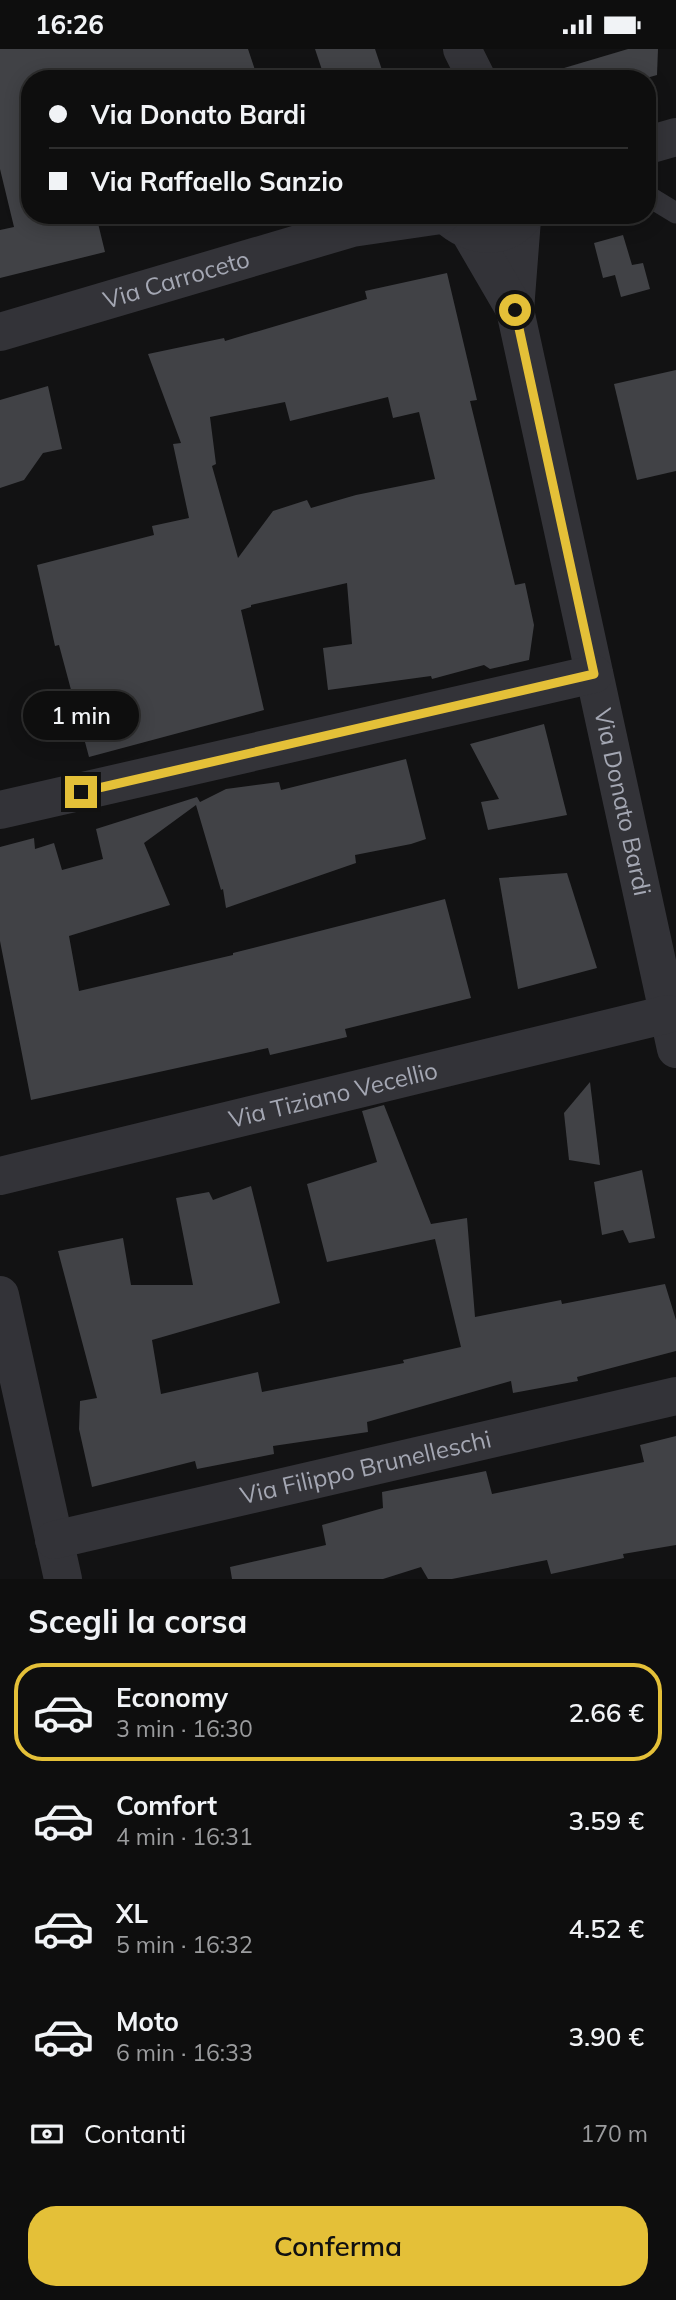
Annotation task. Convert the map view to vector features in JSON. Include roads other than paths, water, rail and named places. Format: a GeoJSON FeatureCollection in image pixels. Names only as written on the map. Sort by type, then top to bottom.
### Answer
{"type":"FeatureCollection","features":[{"type":"Feature","properties":{"kind":"street"},"geometry":{"type":"LineString","coordinates":[[656,143],[676,137]]}},
{"type":"Feature","properties":{"kind":"street","name":"Via Carroceto"},"geometry":{"type":"LineString","coordinates":[[0,332],[355,224]]}},
{"type":"Feature","properties":{"kind":"street","name":"Via Donato Bardi"},"geometry":{"type":"LineString","coordinates":[[454,224],[515,310]]}},
{"type":"Feature","properties":{"kind":"street","name":"Via Carroceto"},"geometry":{"type":"LineString","coordinates":[[459,224],[482,234],[497,233],[515,224]]}},
{"type":"Feature","properties":{"kind":"street","name":"Via Donato Bardi"},"geometry":{"type":"LineString","coordinates":[[523,224],[515,310],[672,1032]]}},
{"type":"Feature","properties":{"kind":"street"},"geometry":{"type":"LineString","coordinates":[[0,810],[594,674]]}},
{"type":"Feature","properties":{"kind":"street","name":"Via Tiziano Vecellio"},"geometry":{"type":"LineString","coordinates":[[0,1176],[672,1032]]}},
{"type":"Feature","properties":{"kind":"street"},"geometry":{"type":"LineString","coordinates":[[0,1296],[63,1579]]}},
{"type":"Feature","properties":{"kind":"street","name":"Via Filippo Brunelleschi"},"geometry":{"type":"LineString","coordinates":[[54,1541],[676,1396]]}},
{"type":"Feature","properties":{"kind":"lane"},"geometry":{"type":"LineString","coordinates":[[656,201],[676,213]]}}]}
